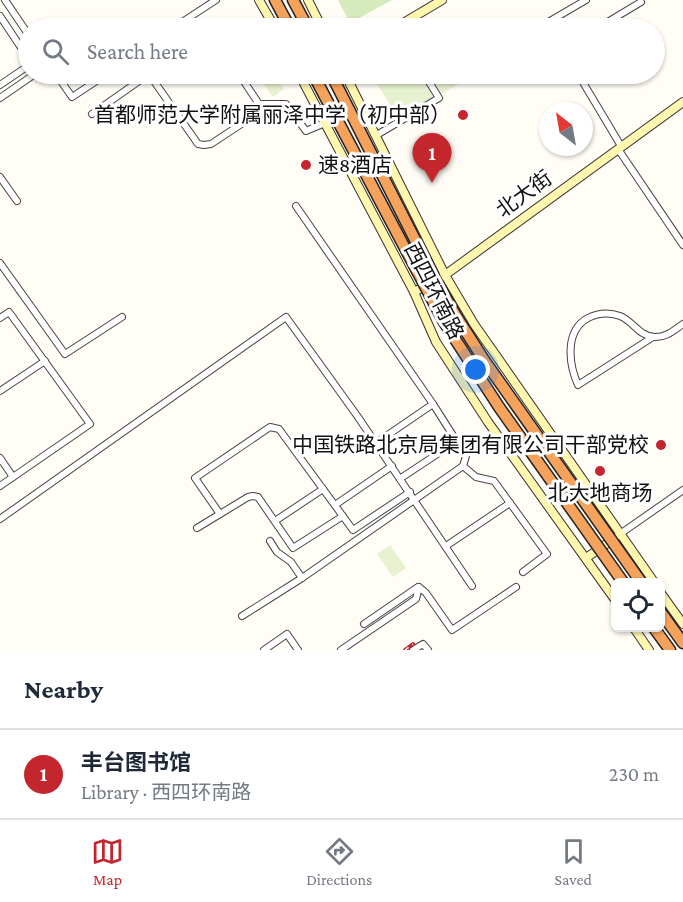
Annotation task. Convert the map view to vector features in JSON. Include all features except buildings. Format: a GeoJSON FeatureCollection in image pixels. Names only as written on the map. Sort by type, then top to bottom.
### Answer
{"type":"FeatureCollection","features":[{"type":"Feature","properties":{"kind":"highway"},"geometry":{"type":"LineString","coordinates":[[275,0],[285,18]]}},
{"type":"Feature","properties":{"kind":"highway"},"geometry":{"type":"LineString","coordinates":[[293,0],[303,18]]}},
{"type":"Feature","properties":{"kind":"highway","name":"西四环南路"},"geometry":{"type":"LineString","coordinates":[[321,84],[461,350]]}},
{"type":"Feature","properties":{"kind":"highway","name":"西四环南路"},"geometry":{"type":"LineString","coordinates":[[336,84],[435,279],[473,342]]}},
{"type":"Feature","properties":{"kind":"highway","name":"西四环南路"},"geometry":{"type":"LineString","coordinates":[[484,360],[638,578]]}},
{"type":"Feature","properties":{"kind":"highway","name":"西四环南路"},"geometry":{"type":"LineString","coordinates":[[486,387],[620,578]]}},
{"type":"Feature","properties":{"kind":"highway"},"geometry":{"type":"LineString","coordinates":[[665,618],[683,643]]}},
{"type":"Feature","properties":{"kind":"street"},"geometry":{"type":"LineString","coordinates":[[5,0],[18,19]]}},
{"type":"Feature","properties":{"kind":"street"},"geometry":{"type":"LineString","coordinates":[[189,18],[216,0]]}},
{"type":"Feature","properties":{"kind":"street"},"geometry":{"type":"LineString","coordinates":[[259,0],[269,18]]}},
{"type":"Feature","properties":{"kind":"street"},"geometry":{"type":"LineString","coordinates":[[308,0],[317,18]]}},
{"type":"Feature","properties":{"kind":"street"},"geometry":{"type":"LineString","coordinates":[[412,18],[442,0]]}},
{"type":"Feature","properties":{"kind":"street"},"geometry":{"type":"LineString","coordinates":[[555,18],[586,0]]}},
{"type":"Feature","properties":{"kind":"street"},"geometry":{"type":"LineString","coordinates":[[614,18],[641,2]]}},
{"type":"Feature","properties":{"kind":"street"},"geometry":{"type":"LineString","coordinates":[[0,16],[18,42]]}},
{"type":"Feature","properties":{"kind":"street"},"geometry":{"type":"LineString","coordinates":[[0,85],[18,73]]}},
{"type":"Feature","properties":{"kind":"street"},"geometry":{"type":"LineString","coordinates":[[0,98],[20,84]]}},
{"type":"Feature","properties":{"kind":"street"},"geometry":{"type":"LineString","coordinates":[[63,84],[72,97],[92,84]]}},
{"type":"Feature","properties":{"kind":"street"},"geometry":{"type":"LineString","coordinates":[[92,114],[135,84]]}},
{"type":"Feature","properties":{"kind":"street"},"geometry":{"type":"LineString","coordinates":[[156,84],[198,144],[210,144],[258,112],[260,104]]}},
{"type":"Feature","properties":{"kind":"street"},"geometry":{"type":"LineString","coordinates":[[245,84],[260,104]]}},
{"type":"Feature","properties":{"kind":"street","name":"西四环南路"},"geometry":{"type":"LineString","coordinates":[[305,84],[414,292],[441,351],[488,422],[611,595]]}},
{"type":"Feature","properties":{"kind":"street","name":"西四环南路"},"geometry":{"type":"LineString","coordinates":[[321,84],[425,287],[450,331]]}},
{"type":"Feature","properties":{"kind":"street","name":"西四环南路"},"geometry":{"type":"LineString","coordinates":[[336,84],[441,277],[651,578]]}},
{"type":"Feature","properties":{"kind":"street","name":"西四环南路"},"geometry":{"type":"LineString","coordinates":[[350,84],[441,277],[456,316],[484,360],[638,578]]}},
{"type":"Feature","properties":{"kind":"street"},"geometry":{"type":"LineString","coordinates":[[375,136],[439,98],[430,84]]}},
{"type":"Feature","properties":{"kind":"street"},"geometry":{"type":"LineString","coordinates":[[584,84],[620,147],[683,245]]}},
{"type":"Feature","properties":{"kind":"street","name":"北大街"},"geometry":{"type":"LineString","coordinates":[[414,292],[441,277],[683,102]]}},
{"type":"Feature","properties":{"kind":"street"},"geometry":{"type":"LineString","coordinates":[[260,104],[286,104],[306,131],[325,123]]}},
{"type":"Feature","properties":{"kind":"street"},"geometry":{"type":"LineString","coordinates":[[0,177],[17,201]]}},
{"type":"Feature","properties":{"kind":"street"},"geometry":{"type":"LineString","coordinates":[[242,616],[302,578],[463,466],[466,456],[434,404],[296,206]]}},
{"type":"Feature","properties":{"kind":"street"},"geometry":{"type":"LineString","coordinates":[[0,263],[65,354],[122,317]]}},
{"type":"Feature","properties":{"kind":"street"},"geometry":{"type":"LineString","coordinates":[[0,318],[9,312],[90,424],[0,486]]}},
{"type":"Feature","properties":{"kind":"street"},"geometry":{"type":"LineString","coordinates":[[653,337],[643,334],[630,321],[616,315],[607,313],[595,315],[583,321],[574,333],[571,346],[572,365],[578,385],[653,337],[667,335],[683,324]]}},
{"type":"Feature","properties":{"kind":"street"},"geometry":{"type":"LineString","coordinates":[[0,519],[286,317],[401,478],[472,586]]}},
{"type":"Feature","properties":{"kind":"street","name":"西四环南路"},"geometry":{"type":"LineString","coordinates":[[461,350],[486,387]]}},
{"type":"Feature","properties":{"kind":"street"},"geometry":{"type":"LineString","coordinates":[[0,391],[45,360]]}},
{"type":"Feature","properties":{"kind":"street"},"geometry":{"type":"LineString","coordinates":[[376,443],[434,404]]}},
{"type":"Feature","properties":{"kind":"street","name":"西四环南路"},"geometry":{"type":"LineString","coordinates":[[499,407],[620,578]]}},
{"type":"Feature","properties":{"kind":"street"},"geometry":{"type":"LineString","coordinates":[[220,514],[195,478],[270,427],[279,429],[353,530],[410,492]]}},
{"type":"Feature","properties":{"kind":"street"},"geometry":{"type":"LineString","coordinates":[[401,478],[457,441]]}},
{"type":"Feature","properties":{"kind":"street"},"geometry":{"type":"LineString","coordinates":[[0,458],[13,477]]}},
{"type":"Feature","properties":{"kind":"street"},"geometry":{"type":"LineString","coordinates":[[334,505],[392,466]]}},
{"type":"Feature","properties":{"kind":"street"},"geometry":{"type":"LineString","coordinates":[[463,466],[476,477],[494,481],[547,555],[523,572]]}},
{"type":"Feature","properties":{"kind":"street"},"geometry":{"type":"LineString","coordinates":[[275,521],[323,489]]}},
{"type":"Feature","properties":{"kind":"street"},"geometry":{"type":"LineString","coordinates":[[586,558],[683,490]]}},
{"type":"Feature","properties":{"kind":"street"},"geometry":{"type":"LineString","coordinates":[[197,528],[248,497],[258,497],[293,548],[343,516]]}},
{"type":"Feature","properties":{"kind":"street"},"geometry":{"type":"LineString","coordinates":[[446,546],[510,503]]}},
{"type":"Feature","properties":{"kind":"street"},"geometry":{"type":"LineString","coordinates":[[270,541],[277,552],[291,562],[302,578]]}},
{"type":"Feature","properties":{"kind":"street"},"geometry":{"type":"LineString","coordinates":[[419,587],[426,593],[452,630],[516,587]]}},
{"type":"Feature","properties":{"kind":"street"},"geometry":{"type":"LineString","coordinates":[[364,624],[419,587]]}},
{"type":"Feature","properties":{"kind":"street"},"geometry":{"type":"LineString","coordinates":[[341,650],[416,599],[419,587]]}},
{"type":"Feature","properties":{"kind":"street"},"geometry":{"type":"LineString","coordinates":[[665,599],[683,624]]}},
{"type":"Feature","properties":{"kind":"street"},"geometry":{"type":"LineString","coordinates":[[637,632],[646,649]]}},
{"type":"Feature","properties":{"kind":"street"},"geometry":{"type":"LineString","coordinates":[[657,632],[670,650]]}},
{"type":"Feature","properties":{"kind":"street"},"geometry":{"type":"LineString","coordinates":[[264,650],[288,634],[298,650]]}},
{"type":"Feature","properties":{"kind":"street"},"geometry":{"type":"LineString","coordinates":[[414,650],[423,644],[428,650]]}},
{"type":"Feature","properties":{"kind":"green space"},"geometry":{"type":"Polygon","coordinates":[[[338,0],[392,0],[359,18],[347,18],[338,0]]]}},
{"type":"Feature","properties":{"kind":"green space"},"geometry":{"type":"Polygon","coordinates":[[[264,84],[280,84],[284,89],[273,97],[264,84]]]}},
{"type":"Feature","properties":{"kind":"green space"},"geometry":{"type":"Polygon","coordinates":[[[378,84],[426,84],[434,96],[398,118],[378,84]]]}},
{"type":"Feature","properties":{"kind":"green space"},"geometry":{"type":"Polygon","coordinates":[[[433,84],[459,84],[440,95],[433,84]]]}},
{"type":"Feature","properties":{"kind":"green space"},"geometry":{"type":"Polygon","coordinates":[[[390,545],[406,568],[393,577],[377,554],[390,545]]]}},
{"type":"Feature","properties":{"kind":"railway"},"geometry":{"type":"LineString","coordinates":[[405,650],[413,644]]}},
{"type":"Feature","properties":{"kind":"place","name":"首都师范大学附属丽泽中学（初中部）"},"geometry":{"type":"Point","coordinates":[463,115]}},
{"type":"Feature","properties":{"kind":"place","name":"速8酒店"},"geometry":{"type":"Point","coordinates":[306,165]}},
{"type":"Feature","properties":{"kind":"place","name":"丰台图书馆"},"geometry":{"type":"Point","coordinates":[432,183]}},
{"type":"Feature","properties":{"kind":"place","name":"中国铁路北京局集团有限公司干部党校"},"geometry":{"type":"Point","coordinates":[661,445]}},
{"type":"Feature","properties":{"kind":"place","name":"北大地商场"},"geometry":{"type":"Point","coordinates":[600,471]}}]}
